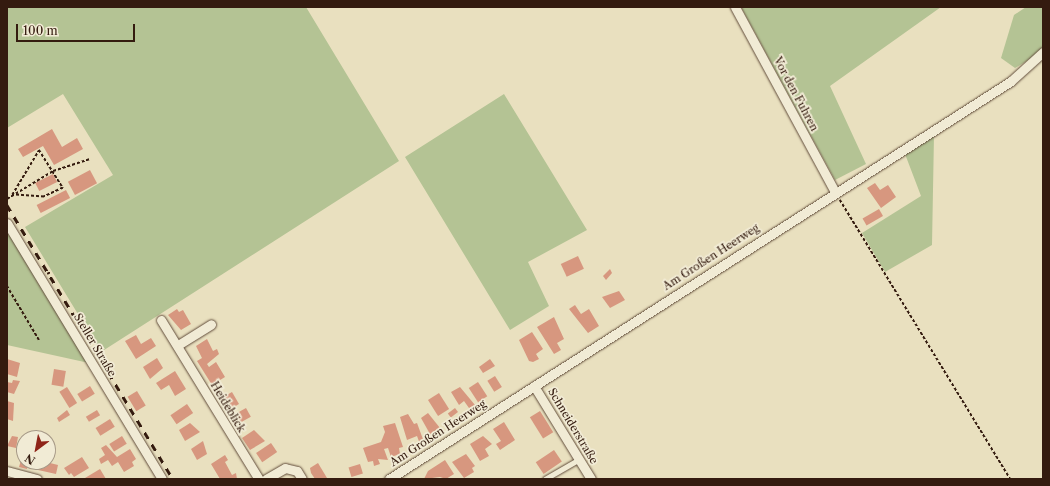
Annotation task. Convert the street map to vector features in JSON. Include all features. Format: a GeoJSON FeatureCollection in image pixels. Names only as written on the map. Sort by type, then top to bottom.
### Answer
{"type":"FeatureCollection","features":[{"type":"Feature","properties":{"kind":"street","name":"Vor den Fuhren"},"geometry":{"type":"LineString","coordinates":[[735,7],[835,192]]}},
{"type":"Feature","properties":{"kind":"street","name":"Am Großen Heerweg"},"geometry":{"type":"LineString","coordinates":[[389,479],[835,192],[1011,81],[1043,52]]}},
{"type":"Feature","properties":{"kind":"street","name":"Steller Straße"},"geometry":{"type":"LineString","coordinates":[[7,223],[162,479]]}},
{"type":"Feature","properties":{"kind":"street","name":"Heideblick"},"geometry":{"type":"LineString","coordinates":[[161,320],[178,345],[260,479]]}},
{"type":"Feature","properties":{"kind":"street"},"geometry":{"type":"LineString","coordinates":[[178,345],[211,324]]}},
{"type":"Feature","properties":{"kind":"street","name":"Schneiderstraße"},"geometry":{"type":"LineString","coordinates":[[534,386],[591,479]]}},
{"type":"Feature","properties":{"kind":"street"},"geometry":{"type":"LineString","coordinates":[[266,479],[285,468],[297,471],[302,479]]}},
{"type":"Feature","properties":{"kind":"street"},"geometry":{"type":"LineString","coordinates":[[7,471],[37,479]]}},
{"type":"Feature","properties":{"kind":"lane"},"geometry":{"type":"LineString","coordinates":[[545,479],[578,459]]}},
{"type":"Feature","properties":{"kind":"path"},"geometry":{"type":"LineString","coordinates":[[39,150],[63,188],[44,198],[12,195],[39,150]]}},
{"type":"Feature","properties":{"kind":"path"},"geometry":{"type":"LineString","coordinates":[[7,199],[53,171],[89,159]]}},
{"type":"Feature","properties":{"kind":"path"},"geometry":{"type":"LineString","coordinates":[[835,192],[1010,479]]}},
{"type":"Feature","properties":{"kind":"path"},"geometry":{"type":"LineString","coordinates":[[7,286],[39,340]]}},
{"type":"Feature","properties":{"kind":"green space"},"geometry":{"type":"Polygon","coordinates":[[[7,7],[306,7],[399,161],[101,352],[25,227],[113,175],[63,94],[7,128],[7,7]]]}},
{"type":"Feature","properties":{"kind":"green space"},"geometry":{"type":"Polygon","coordinates":[[[741,7],[941,7],[830,86],[866,164],[835,180],[741,7]]]}},
{"type":"Feature","properties":{"kind":"green space"},"geometry":{"type":"Polygon","coordinates":[[[1026,7],[1043,7],[1043,45],[1040,53],[1015,68],[1001,58],[1014,15],[1026,7]]]}},
{"type":"Feature","properties":{"kind":"green space"},"geometry":{"type":"Polygon","coordinates":[[[504,94],[587,230],[528,262],[549,306],[510,330],[405,157],[504,94]]]}},
{"type":"Feature","properties":{"kind":"green space"},"geometry":{"type":"Polygon","coordinates":[[[934,135],[932,245],[885,272],[862,233],[921,196],[905,154],[934,135]]]}},
{"type":"Feature","properties":{"kind":"green space"},"geometry":{"type":"Polygon","coordinates":[[[7,230],[89,363],[7,345],[7,230]]]}},
{"type":"Feature","properties":{"kind":"building"},"geometry":{"type":"Polygon","coordinates":[[[52,129],[62,147],[77,138],[83,149],[54,165],[43,146],[23,157],[18,149],[52,129]]]}},
{"type":"Feature","properties":{"kind":"building"},"geometry":{"type":"Polygon","coordinates":[[[90,170],[97,183],[75,195],[68,182],[90,170]]]}},
{"type":"Feature","properties":{"kind":"building"},"geometry":{"type":"Polygon","coordinates":[[[53,174],[57,182],[39,191],[35,183],[53,174]]]}},
{"type":"Feature","properties":{"kind":"building"},"geometry":{"type":"Polygon","coordinates":[[[875,183],[880,190],[888,185],[896,197],[881,208],[867,188],[875,183]]]}},
{"type":"Feature","properties":{"kind":"building"},"geometry":{"type":"Polygon","coordinates":[[[66,190],[70,198],[41,213],[37,205],[66,190]]]}},
{"type":"Feature","properties":{"kind":"building"},"geometry":{"type":"Polygon","coordinates":[[[879,209],[883,216],[867,225],[863,218],[879,209]]]}},
{"type":"Feature","properties":{"kind":"building"},"geometry":{"type":"Polygon","coordinates":[[[578,256],[584,269],[567,277],[561,264],[578,256]]]}},
{"type":"Feature","properties":{"kind":"building"},"geometry":{"type":"Polygon","coordinates":[[[610,269],[612,273],[606,280],[603,276],[610,269]]]}},
{"type":"Feature","properties":{"kind":"building"},"geometry":{"type":"Polygon","coordinates":[[[619,291],[625,300],[610,308],[602,297],[619,291]]]}},
{"type":"Feature","properties":{"kind":"building"},"geometry":{"type":"Polygon","coordinates":[[[575,305],[581,314],[589,309],[599,326],[588,333],[569,309],[575,305]]]}},
{"type":"Feature","properties":{"kind":"building"},"geometry":{"type":"Polygon","coordinates":[[[177,309],[179,312],[183,310],[191,324],[181,330],[168,315],[177,309]]]}},
{"type":"Feature","properties":{"kind":"building"},"geometry":{"type":"Polygon","coordinates":[[[554,317],[564,339],[557,343],[561,350],[554,354],[537,327],[554,317]]]}},
{"type":"Feature","properties":{"kind":"building"},"geometry":{"type":"Polygon","coordinates":[[[532,332],[543,349],[536,354],[539,359],[533,362],[529,361],[519,340],[532,332]]]}},
{"type":"Feature","properties":{"kind":"building"},"geometry":{"type":"Polygon","coordinates":[[[136,335],[141,344],[151,338],[156,346],[136,359],[125,341],[136,335]]]}},
{"type":"Feature","properties":{"kind":"building"},"geometry":{"type":"Polygon","coordinates":[[[207,339],[213,351],[217,349],[219,354],[207,364],[209,367],[216,362],[225,377],[212,385],[197,361],[202,358],[196,346],[207,339]]]}},
{"type":"Feature","properties":{"kind":"building"},"geometry":{"type":"Polygon","coordinates":[[[157,358],[163,368],[150,379],[143,367],[157,358]]]}},
{"type":"Feature","properties":{"kind":"building"},"geometry":{"type":"Polygon","coordinates":[[[7,359],[20,363],[17,377],[7,374],[7,359]]]}},
{"type":"Feature","properties":{"kind":"building"},"geometry":{"type":"Polygon","coordinates":[[[490,359],[495,366],[483,373],[479,367],[490,359]]]}},
{"type":"Feature","properties":{"kind":"building"},"geometry":{"type":"Polygon","coordinates":[[[54,369],[66,371],[63,387],[51,385],[54,369]]]}},
{"type":"Feature","properties":{"kind":"building"},"geometry":{"type":"Polygon","coordinates":[[[175,371],[186,389],[175,396],[169,385],[161,390],[156,383],[175,371]]]}},
{"type":"Feature","properties":{"kind":"building"},"geometry":{"type":"Polygon","coordinates":[[[495,376],[502,387],[494,392],[487,381],[495,376]]]}},
{"type":"Feature","properties":{"kind":"building"},"geometry":{"type":"Polygon","coordinates":[[[13,380],[20,381],[14,394],[7,392],[7,382],[12,383],[13,380]]]}},
{"type":"Feature","properties":{"kind":"building"},"geometry":{"type":"Polygon","coordinates":[[[478,382],[487,396],[478,402],[469,388],[478,382]]]}},
{"type":"Feature","properties":{"kind":"building"},"geometry":{"type":"Polygon","coordinates":[[[90,386],[95,394],[82,402],[77,394],[90,386]]]}},
{"type":"Feature","properties":{"kind":"building"},"geometry":{"type":"Polygon","coordinates":[[[67,387],[77,403],[69,408],[59,392],[67,387]]]}},
{"type":"Feature","properties":{"kind":"building"},"geometry":{"type":"Polygon","coordinates":[[[460,387],[475,405],[469,408],[464,401],[459,405],[451,392],[460,387]]]}},
{"type":"Feature","properties":{"kind":"building"},"geometry":{"type":"Polygon","coordinates":[[[137,391],[146,406],[136,411],[128,397],[137,391]]]}},
{"type":"Feature","properties":{"kind":"building"},"geometry":{"type":"Polygon","coordinates":[[[232,392],[239,404],[227,411],[220,399],[232,392]]]}},
{"type":"Feature","properties":{"kind":"building"},"geometry":{"type":"Polygon","coordinates":[[[439,393],[449,409],[438,416],[428,400],[439,393]]]}},
{"type":"Feature","properties":{"kind":"building"},"geometry":{"type":"Polygon","coordinates":[[[7,401],[14,403],[13,421],[7,419],[7,401]]]}},
{"type":"Feature","properties":{"kind":"building"},"geometry":{"type":"Polygon","coordinates":[[[187,404],[193,413],[177,424],[170,415],[187,404]]]}},
{"type":"Feature","properties":{"kind":"building"},"geometry":{"type":"Polygon","coordinates":[[[246,408],[251,417],[235,425],[230,417],[246,408]]]}},
{"type":"Feature","properties":{"kind":"building"},"geometry":{"type":"Polygon","coordinates":[[[455,408],[458,412],[451,417],[448,413],[455,408]]]}},
{"type":"Feature","properties":{"kind":"building"},"geometry":{"type":"Polygon","coordinates":[[[67,410],[70,415],[59,422],[57,418],[67,410]]]}},
{"type":"Feature","properties":{"kind":"building"},"geometry":{"type":"Polygon","coordinates":[[[97,410],[100,415],[89,422],[86,417],[97,410]]]}},
{"type":"Feature","properties":{"kind":"building"},"geometry":{"type":"Polygon","coordinates":[[[540,411],[553,432],[543,439],[530,417],[540,411]]]}},
{"type":"Feature","properties":{"kind":"building"},"geometry":{"type":"Polygon","coordinates":[[[428,413],[440,428],[430,434],[421,418],[428,413]]]}},
{"type":"Feature","properties":{"kind":"building"},"geometry":{"type":"Polygon","coordinates":[[[408,414],[414,424],[417,423],[424,442],[420,444],[417,436],[407,440],[400,417],[408,414]]]}},
{"type":"Feature","properties":{"kind":"building"},"geometry":{"type":"Polygon","coordinates":[[[110,419],[115,427],[100,436],[96,428],[110,419]]]}},
{"type":"Feature","properties":{"kind":"building"},"geometry":{"type":"Polygon","coordinates":[[[504,422],[515,440],[500,450],[496,444],[501,441],[493,429],[504,422]]]}},
{"type":"Feature","properties":{"kind":"building"},"geometry":{"type":"Polygon","coordinates":[[[190,423],[200,432],[185,441],[179,430],[190,423]]]}},
{"type":"Feature","properties":{"kind":"building"},"geometry":{"type":"Polygon","coordinates":[[[395,423],[403,447],[399,448],[400,454],[391,457],[388,448],[384,449],[388,460],[378,459],[380,464],[374,466],[373,461],[368,462],[363,448],[381,442],[385,432],[383,426],[395,423]]]}},
{"type":"Feature","properties":{"kind":"building"},"geometry":{"type":"Polygon","coordinates":[[[254,430],[265,441],[250,450],[242,438],[254,430]]]}},
{"type":"Feature","properties":{"kind":"building"},"geometry":{"type":"Polygon","coordinates":[[[12,436],[16,437],[16,448],[7,446],[12,436]]]}},
{"type":"Feature","properties":{"kind":"building"},"geometry":{"type":"Polygon","coordinates":[[[122,436],[127,444],[114,452],[109,444],[122,436]]]}},
{"type":"Feature","properties":{"kind":"building"},"geometry":{"type":"Polygon","coordinates":[[[483,436],[492,444],[485,449],[489,456],[480,461],[470,444],[483,436]]]}},
{"type":"Feature","properties":{"kind":"building"},"geometry":{"type":"Polygon","coordinates":[[[203,441],[207,454],[197,460],[191,449],[203,441]]]}},
{"type":"Feature","properties":{"kind":"building"},"geometry":{"type":"Polygon","coordinates":[[[271,443],[277,452],[262,462],[256,453],[271,443]]]}},
{"type":"Feature","properties":{"kind":"building"},"geometry":{"type":"Polygon","coordinates":[[[106,445],[117,457],[130,449],[136,459],[132,462],[134,466],[124,472],[118,462],[112,466],[108,460],[101,464],[99,459],[105,455],[101,448],[106,445]]]}},
{"type":"Feature","properties":{"kind":"building"},"geometry":{"type":"Polygon","coordinates":[[[554,450],[562,462],[544,474],[536,462],[554,450]]]}},
{"type":"Feature","properties":{"kind":"building"},"geometry":{"type":"Polygon","coordinates":[[[466,454],[475,466],[472,468],[474,472],[464,478],[452,462],[466,454]]]}},
{"type":"Feature","properties":{"kind":"building"},"geometry":{"type":"Polygon","coordinates":[[[225,455],[228,460],[225,462],[232,475],[236,473],[237,479],[220,479],[211,464],[225,455]]]}},
{"type":"Feature","properties":{"kind":"building"},"geometry":{"type":"Polygon","coordinates":[[[82,457],[89,468],[74,477],[71,473],[69,475],[64,468],[82,457]]]}},
{"type":"Feature","properties":{"kind":"building"},"geometry":{"type":"Polygon","coordinates":[[[445,460],[454,474],[446,479],[440,477],[424,479],[428,471],[445,460]]]}},
{"type":"Feature","properties":{"kind":"building"},"geometry":{"type":"Polygon","coordinates":[[[318,463],[327,478],[326,479],[315,479],[311,473],[310,468],[318,463]]]}},
{"type":"Feature","properties":{"kind":"building"},"geometry":{"type":"Polygon","coordinates":[[[56,464],[58,465],[56,474],[38,470],[56,470],[56,464]]]}},
{"type":"Feature","properties":{"kind":"building"},"geometry":{"type":"Polygon","coordinates":[[[360,464],[363,474],[351,477],[349,468],[360,464]]]}},
{"type":"Feature","properties":{"kind":"building"},"geometry":{"type":"Polygon","coordinates":[[[100,469],[106,479],[85,478],[100,469]]]}},
{"type":"Feature","properties":{"kind":"railway"},"geometry":{"type":"LineString","coordinates":[[7,205],[173,479]]}}]}
